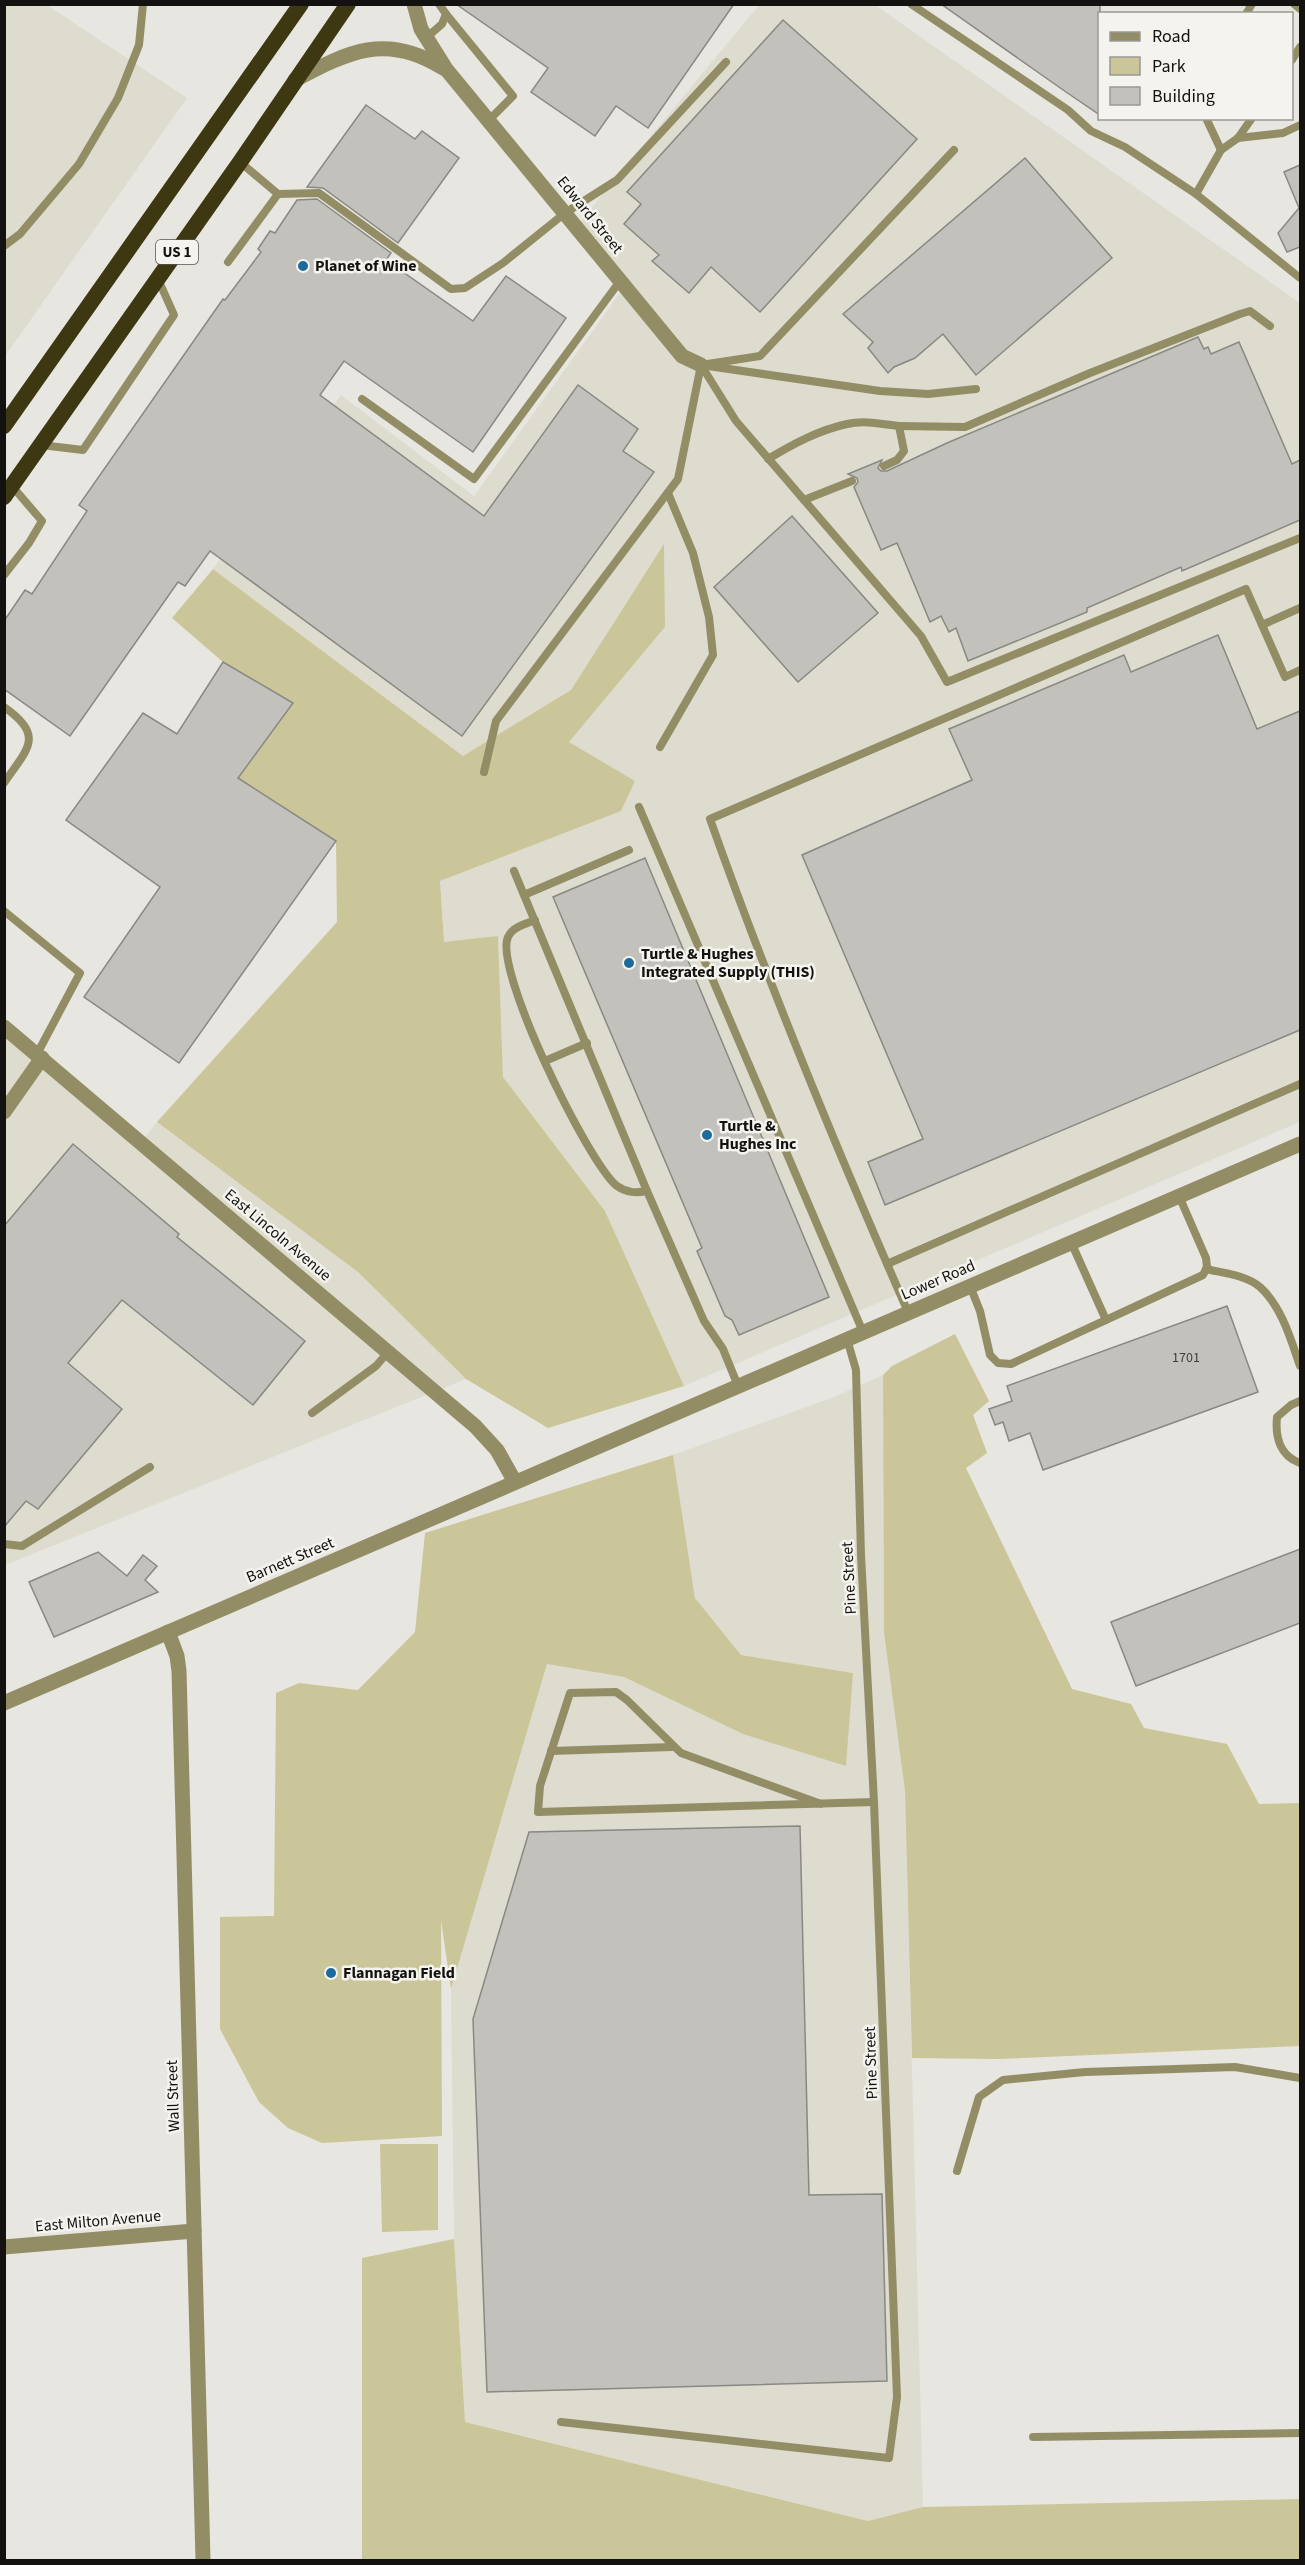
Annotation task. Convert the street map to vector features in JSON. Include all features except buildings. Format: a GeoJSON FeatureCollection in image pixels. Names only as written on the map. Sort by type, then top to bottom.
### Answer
{"type":"FeatureCollection","features":[{"type":"Feature","properties":{"kind":"highway","name":"US 1"},"geometry":{"type":"LineString","coordinates":[[4,426],[301,4]]}},
{"type":"Feature","properties":{"kind":"highway","name":"US 1"},"geometry":{"type":"LineString","coordinates":[[8,492],[348,4]]}},
{"type":"Feature","properties":{"kind":"street","name":"Edward Street"},"geometry":{"type":"LineString","coordinates":[[414,4],[426,38],[436,56],[682,356],[701,365]]}},
{"type":"Feature","properties":{"kind":"street","name":"Edward Street"},"geometry":{"type":"LineString","coordinates":[[295,80],[349,53],[370,49],[392,49],[424,57],[443,68],[457,80]]}},
{"type":"Feature","properties":{"kind":"street","name":"East Lincoln Avenue"},"geometry":{"type":"LineString","coordinates":[[4,1027],[475,1426],[497,1450],[515,1482]]}},
{"type":"Feature","properties":{"kind":"street"},"geometry":{"type":"LineString","coordinates":[[4,1112],[39,1056]]}},
{"type":"Feature","properties":{"kind":"street","name":"Lower Road"},"geometry":{"type":"LineString","coordinates":[[590,1450],[1300,1144]]}},
{"type":"Feature","properties":{"kind":"street","name":"Barnett Street"},"geometry":{"type":"LineString","coordinates":[[4,1703],[590,1450]]}},
{"type":"Feature","properties":{"kind":"street","name":"Wall Street"},"geometry":{"type":"LineString","coordinates":[[168,1632],[173,1643],[179,1671],[203,2560]]}},
{"type":"Feature","properties":{"kind":"street","name":"East Milton Avenue"},"geometry":{"type":"LineString","coordinates":[[4,2247],[194,2231]]}},
{"type":"Feature","properties":{"kind":"lane"},"geometry":{"type":"LineString","coordinates":[[4,246],[20,234],[79,164],[118,98],[139,45],[143,4]]}},
{"type":"Feature","properties":{"kind":"lane"},"geometry":{"type":"LineString","coordinates":[[439,4],[513,96],[489,120]]}},
{"type":"Feature","properties":{"kind":"lane"},"geometry":{"type":"LineString","coordinates":[[911,4],[1068,110],[1091,131],[1125,147],[1196,194],[1298,274]]}},
{"type":"Feature","properties":{"kind":"lane"},"geometry":{"type":"LineString","coordinates":[[1294,4],[1300,9]]}},
{"type":"Feature","properties":{"kind":"lane"},"geometry":{"type":"LineString","coordinates":[[426,38],[442,24],[446,14]]}},
{"type":"Feature","properties":{"kind":"lane"},"geometry":{"type":"LineString","coordinates":[[240,162],[278,194],[320,193],[452,289],[465,288],[494,269],[565,213],[617,180],[726,62]]}},
{"type":"Feature","properties":{"kind":"lane"},"geometry":{"type":"LineString","coordinates":[[1207,120],[1221,150]]}},
{"type":"Feature","properties":{"kind":"lane"},"geometry":{"type":"LineString","coordinates":[[1196,194],[1221,150],[1238,138],[1251,120]]}},
{"type":"Feature","properties":{"kind":"lane"},"geometry":{"type":"LineString","coordinates":[[1238,138],[1282,133],[1300,125]]}},
{"type":"Feature","properties":{"kind":"lane"},"geometry":{"type":"LineString","coordinates":[[701,365],[760,356],[954,150]]}},
{"type":"Feature","properties":{"kind":"lane"},"geometry":{"type":"LineString","coordinates":[[228,262],[278,194]]}},
{"type":"Feature","properties":{"kind":"lane"},"geometry":{"type":"LineString","coordinates":[[41,445],[83,450],[174,315],[158,279]]}},
{"type":"Feature","properties":{"kind":"lane"},"geometry":{"type":"LineString","coordinates":[[362,399],[474,478],[620,281]]}},
{"type":"Feature","properties":{"kind":"lane"},"geometry":{"type":"LineString","coordinates":[[768,459],[799,441],[848,423],[965,427],[1090,373],[1250,311],[1270,326]]}},
{"type":"Feature","properties":{"kind":"lane"},"geometry":{"type":"LineString","coordinates":[[701,365],[880,390],[928,394],[976,389]]}},
{"type":"Feature","properties":{"kind":"lane"},"geometry":{"type":"LineString","coordinates":[[701,365],[736,422],[921,636],[948,682],[1300,538]]}},
{"type":"Feature","properties":{"kind":"lane"},"geometry":{"type":"LineString","coordinates":[[484,772],[496,721],[678,479],[701,365]]}},
{"type":"Feature","properties":{"kind":"lane"},"geometry":{"type":"LineString","coordinates":[[884,466],[897,460],[904,452],[899,426]]}},
{"type":"Feature","properties":{"kind":"lane"},"geometry":{"type":"LineString","coordinates":[[804,500],[852,482]]}},
{"type":"Feature","properties":{"kind":"lane"},"geometry":{"type":"LineString","coordinates":[[4,574],[29,543],[42,521],[8,492]]}},
{"type":"Feature","properties":{"kind":"lane"},"geometry":{"type":"LineString","coordinates":[[660,747],[713,655],[709,617],[693,553],[668,493]]}},
{"type":"Feature","properties":{"kind":"lane"},"geometry":{"type":"LineString","coordinates":[[908,1312],[810,1082],[748,926],[710,819],[1246,589],[1285,677],[1300,670]]}},
{"type":"Feature","properties":{"kind":"lane"},"geometry":{"type":"LineString","coordinates":[[1262,625],[1300,608]]}},
{"type":"Feature","properties":{"kind":"lane"},"geometry":{"type":"LineString","coordinates":[[4,707],[22,720],[28,733],[29,745],[4,783]]}},
{"type":"Feature","properties":{"kind":"lane"},"geometry":{"type":"LineString","coordinates":[[639,807],[863,1332]]}},
{"type":"Feature","properties":{"kind":"lane"},"geometry":{"type":"LineString","coordinates":[[524,895],[629,850]]}},
{"type":"Feature","properties":{"kind":"lane"},"geometry":{"type":"LineString","coordinates":[[514,871],[647,1191],[704,1321],[723,1349],[738,1386]]}},
{"type":"Feature","properties":{"kind":"lane"},"geometry":{"type":"LineString","coordinates":[[4,910],[80,973],[39,1056]]}},
{"type":"Feature","properties":{"kind":"lane"},"geometry":{"type":"LineString","coordinates":[[535,920],[511,932],[507,942],[517,995],[561,1098],[610,1179],[626,1191],[636,1193],[647,1191]]}},
{"type":"Feature","properties":{"kind":"lane"},"geometry":{"type":"LineString","coordinates":[[545,1061],[587,1043]]}},
{"type":"Feature","properties":{"kind":"lane"},"geometry":{"type":"LineString","coordinates":[[887,1264],[1300,1084]]}},
{"type":"Feature","properties":{"kind":"lane"},"geometry":{"type":"LineString","coordinates":[[970,1286],[980,1311],[990,1355],[998,1363],[1011,1364],[1203,1275],[1206,1269],[1206,1258],[1179,1196]]}},
{"type":"Feature","properties":{"kind":"lane"},"geometry":{"type":"LineString","coordinates":[[1071,1242],[1106,1320]]}},
{"type":"Feature","properties":{"kind":"lane"},"geometry":{"type":"LineString","coordinates":[[1206,1269],[1237,1276],[1259,1287],[1285,1322],[1300,1366]]}},
{"type":"Feature","properties":{"kind":"lane","name":"Pine Street"},"geometry":{"type":"LineString","coordinates":[[561,2422],[889,2458],[897,2397],[874,1802],[861,1555],[856,1370],[847,1339]]}},
{"type":"Feature","properties":{"kind":"lane"},"geometry":{"type":"LineString","coordinates":[[312,1413],[376,1366],[388,1352]]}},
{"type":"Feature","properties":{"kind":"lane"},"geometry":{"type":"LineString","coordinates":[[1300,1401],[1291,1405],[1277,1417],[1276,1430],[1280,1448],[1294,1461],[1300,1463]]}},
{"type":"Feature","properties":{"kind":"lane"},"geometry":{"type":"LineString","coordinates":[[4,1545],[22,1546],[150,1467]]}},
{"type":"Feature","properties":{"kind":"lane"},"geometry":{"type":"LineString","coordinates":[[822,1803],[690,1757],[672,1747],[627,1700],[616,1692],[609,1691],[570,1693],[540,1786],[538,1812],[874,1802]]}},
{"type":"Feature","properties":{"kind":"lane"},"geometry":{"type":"LineString","coordinates":[[551,1751],[672,1747]]}},
{"type":"Feature","properties":{"kind":"lane"},"geometry":{"type":"LineString","coordinates":[[957,2171],[979,2097],[1003,2080],[1085,2072],[1235,2067],[1300,2078]]}},
{"type":"Feature","properties":{"kind":"lane"},"geometry":{"type":"LineString","coordinates":[[1034,2437],[1300,2433]]}},
{"type":"Feature","properties":{"kind":"shaded area"},"geometry":{"type":"Polygon","coordinates":[[[5,5],[47,5],[187,98],[5,356],[5,5]]]}},
{"type":"Feature","properties":{"kind":"shaded area"},"geometry":{"type":"Polygon","coordinates":[[[759,5],[875,5],[1300,303],[1300,1122],[684,1386],[605,1211],[503,1077],[498,937],[444,943],[440,881],[621,810],[635,781],[569,742],[665,627],[664,545],[571,690],[463,756],[213,569],[341,395],[474,496],[625,286],[579,223],[759,5]]]}},
{"type":"Feature","properties":{"kind":"shaded area"},"geometry":{"type":"Polygon","coordinates":[[[4,1019],[143,1140],[157,1122],[358,1272],[466,1379],[5,1565],[4,1019]]]}},
{"type":"Feature","properties":{"kind":"shaded area"},"geometry":{"type":"Polygon","coordinates":[[[883,1375],[884,1633],[905,1791],[923,2507],[868,2521],[465,2422],[454,2239],[451,1989],[547,1664],[624,1677],[743,1734],[853,1673],[741,1655],[695,1598],[673,1455],[834,1397],[883,1375]]]}},
{"type":"Feature","properties":{"kind":"green space"},"geometry":{"type":"Polygon","coordinates":[[[664,544],[665,627],[569,742],[635,781],[621,811],[440,881],[444,942],[498,936],[503,1077],[605,1211],[684,1386],[548,1428],[466,1379],[358,1272],[157,1122],[337,922],[336,841],[238,778],[293,703],[223,662],[172,618],[213,569],[463,756],[571,690],[664,544]]]}},
{"type":"Feature","properties":{"kind":"green space"},"geometry":{"type":"Polygon","coordinates":[[[955,1334],[989,1401],[973,1415],[987,1453],[966,1468],[1072,1689],[1131,1704],[1144,1728],[1227,1744],[1259,1804],[1300,1803],[1300,2046],[999,2059],[912,2058],[905,1791],[884,1633],[883,1375],[892,1366],[955,1334]]]}},
{"type":"Feature","properties":{"kind":"green space"},"geometry":{"type":"Polygon","coordinates":[[[673,1455],[695,1598],[741,1655],[853,1673],[846,1766],[743,1734],[624,1677],[547,1664],[451,1989],[441,1920],[442,2136],[322,2143],[288,2128],[259,2102],[220,2029],[220,1917],[274,1916],[276,1693],[299,1683],[358,1690],[415,1632],[425,1533],[673,1455]]]}},
{"type":"Feature","properties":{"kind":"green space"},"geometry":{"type":"Polygon","coordinates":[[[380,2144],[438,2144],[438,2230],[382,2232],[380,2144]]]}},
{"type":"Feature","properties":{"kind":"green space"},"geometry":{"type":"Polygon","coordinates":[[[454,2239],[465,2422],[868,2521],[923,2507],[1300,2499],[1300,2560],[362,2560],[362,2258],[454,2239]]]}},
{"type":"Feature","properties":{"kind":"place","name":"Planet of Wine"},"geometry":{"type":"Point","coordinates":[303,266]}},
{"type":"Feature","properties":{"kind":"place","name":"Turtle & Hughes Integrated Supply (THIS)"},"geometry":{"type":"Point","coordinates":[629,963]}},
{"type":"Feature","properties":{"kind":"place","name":"Turtle & Hughes Inc"},"geometry":{"type":"Point","coordinates":[707,1135]}},
{"type":"Feature","properties":{"kind":"place","name":"Flannagan Field"},"geometry":{"type":"Point","coordinates":[331,1973]}}]}
